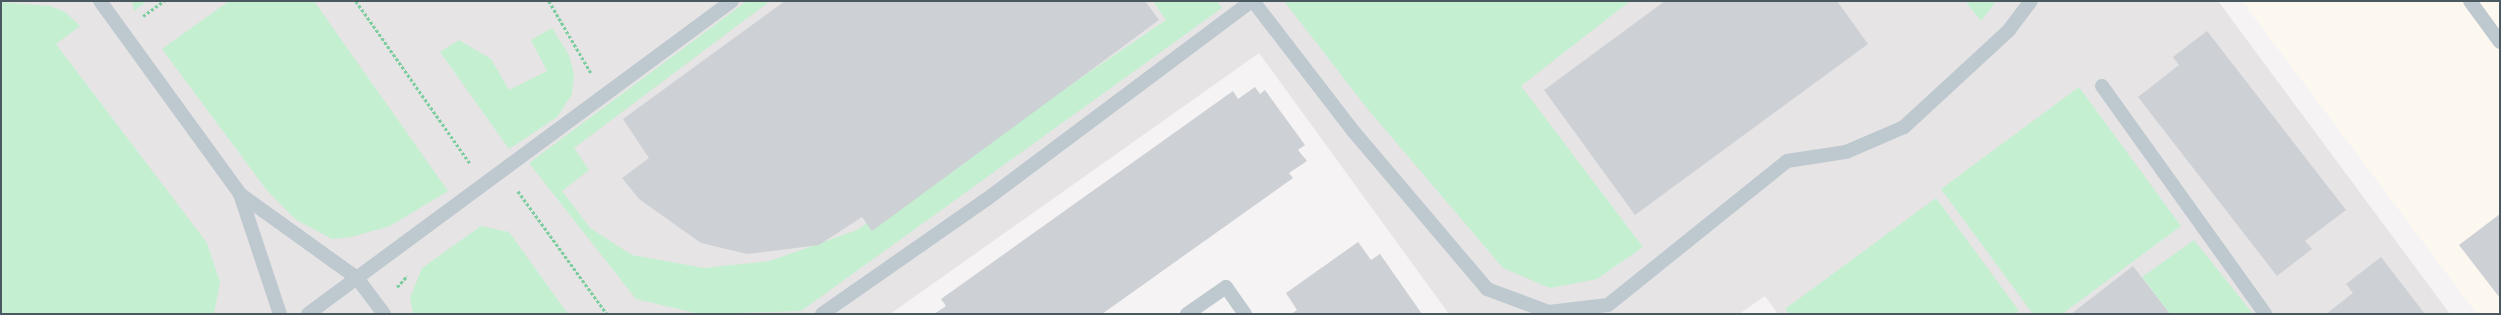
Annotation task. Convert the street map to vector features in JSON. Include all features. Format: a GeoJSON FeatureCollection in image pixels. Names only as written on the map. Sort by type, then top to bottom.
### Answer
{"type":"FeatureCollection","features":[{"type":"Feature","properties":{"kind":"lane"},"geometry":{"type":"LineString","coordinates":[[100,1],[240,194],[280,314]]}},
{"type":"Feature","properties":{"kind":"lane"},"geometry":{"type":"LineString","coordinates":[[308,314],[604,97],[732,1]]}},
{"type":"Feature","properties":{"kind":"lane"},"geometry":{"type":"LineString","coordinates":[[822,314],[987,199],[1253,1],[1354,132],[1487,289],[1549,312],[1608,305],[1787,161],[1846,152],[1904,127],[2009,30],[2031,1]]}},
{"type":"Feature","properties":{"kind":"lane"},"geometry":{"type":"LineString","coordinates":[[2470,1],[2500,42]]}},
{"type":"Feature","properties":{"kind":"lane"},"geometry":{"type":"LineString","coordinates":[[2102,86],[2265,314]]}},
{"type":"Feature","properties":{"kind":"lane"},"geometry":{"type":"LineString","coordinates":[[240,194],[357,278],[384,314]]}},
{"type":"Feature","properties":{"kind":"lane"},"geometry":{"type":"LineString","coordinates":[[1187,314],[1226,287],[1245,314]]}},
{"type":"Feature","properties":{"kind":"path"},"geometry":{"type":"LineString","coordinates":[[140,18],[164,1]]}},
{"type":"Feature","properties":{"kind":"path"},"geometry":{"type":"LineString","coordinates":[[549,1],[604,97]]}},
{"type":"Feature","properties":{"kind":"shaded area"},"geometry":{"type":"Polygon","coordinates":[[[1,1],[2218,1],[2450,314],[1778,314],[1765,296],[1739,314],[1449,314],[1259,53],[890,314],[1,314],[1,1]]]}},
{"type":"Feature","properties":{"kind":"shaded area"},"geometry":{"type":"Polygon","coordinates":[[[2242,1],[2500,1],[2500,314],[2477,314],[2242,1]]]}},
{"type":"Feature","properties":{"kind":"green space"},"geometry":{"type":"Polygon","coordinates":[[[132,1],[147,1],[134,11],[132,1]]]}},
{"type":"Feature","properties":{"kind":"green space"},"geometry":{"type":"Polygon","coordinates":[[[229,1],[314,1],[448,191],[390,226],[351,237],[332,239],[295,219],[265,188],[162,49],[229,1]]]}},
{"type":"Feature","properties":{"kind":"green space"},"geometry":{"type":"Polygon","coordinates":[[[747,1],[770,1],[574,148],[589,170],[562,191],[590,228],[632,255],[704,268],[770,261],[857,230],[1166,20],[1153,1],[1217,1],[1222,8],[801,311],[700,314],[636,299],[529,163],[747,1]]]}},
{"type":"Feature","properties":{"kind":"green space"},"geometry":{"type":"Polygon","coordinates":[[[1284,1],[1630,1],[1521,86],[1643,247],[1597,279],[1550,288],[1503,268],[1366,107],[1284,1]]]}},
{"type":"Feature","properties":{"kind":"green space"},"geometry":{"type":"Polygon","coordinates":[[[1965,1],[1996,1],[1981,21],[1965,1]]]}},
{"type":"Feature","properties":{"kind":"green space"},"geometry":{"type":"Polygon","coordinates":[[[1,2],[50,6],[65,12],[80,26],[56,44],[207,243],[220,282],[214,314],[1,314],[1,2]]]}},
{"type":"Feature","properties":{"kind":"green space"},"geometry":{"type":"Polygon","coordinates":[[[552,28],[569,55],[574,74],[572,94],[557,117],[509,149],[440,52],[459,40],[491,59],[509,90],[547,71],[531,40],[552,28]]]}},
{"type":"Feature","properties":{"kind":"green space"},"geometry":{"type":"Polygon","coordinates":[[[2079,87],[2181,226],[2062,314],[2033,314],[1941,189],[2079,87]]]}},
{"type":"Feature","properties":{"kind":"green space"},"geometry":{"type":"Polygon","coordinates":[[[1936,198],[2019,311],[2015,314],[1789,314],[1785,309],[1936,198]]]}},
{"type":"Feature","properties":{"kind":"green space"},"geometry":{"type":"Polygon","coordinates":[[[481,226],[509,232],[568,314],[413,314],[410,298],[422,268],[481,226]]]}},
{"type":"Feature","properties":{"kind":"green space"},"geometry":{"type":"Polygon","coordinates":[[[2194,240],[2253,314],[2170,314],[2142,277],[2194,240]]]}},
{"type":"Feature","properties":{"kind":"building"},"geometry":{"type":"Polygon","coordinates":[[[785,1],[1145,1],[1159,20],[872,231],[862,217],[819,245],[747,254],[701,243],[639,199],[622,178],[649,158],[623,119],[785,1]]]}},
{"type":"Feature","properties":{"kind":"building"},"geometry":{"type":"Polygon","coordinates":[[[1665,1],[1837,1],[1868,44],[1635,215],[1544,90],[1665,1]]]}},
{"type":"Feature","properties":{"kind":"building"},"geometry":{"type":"Polygon","coordinates":[[[2207,31],[2346,210],[2305,241],[2312,249],[2277,276],[2138,97],[2179,65],[2173,57],[2207,31]]]}},
{"type":"Feature","properties":{"kind":"building"},"geometry":{"type":"Polygon","coordinates":[[[1255,87],[1260,94],[1265,90],[1305,145],[1298,150],[1307,161],[1289,173],[1293,178],[1102,314],[934,314],[946,306],[941,299],[1233,91],[1238,99],[1255,87]]]}},
{"type":"Feature","properties":{"kind":"building"},"geometry":{"type":"Polygon","coordinates":[[[2500,214],[2500,298],[2459,245],[2500,214]]]}},
{"type":"Feature","properties":{"kind":"building"},"geometry":{"type":"Polygon","coordinates":[[[1358,242],[1371,260],[1380,254],[1422,314],[1291,314],[1297,310],[1286,293],[1358,242]]]}},
{"type":"Feature","properties":{"kind":"building"},"geometry":{"type":"Polygon","coordinates":[[[2381,257],[2425,314],[2326,314],[2353,293],[2346,284],[2381,257]]]}},
{"type":"Feature","properties":{"kind":"building"},"geometry":{"type":"Polygon","coordinates":[[[2133,266],[2170,314],[2071,314],[2133,266]]]}}]}
